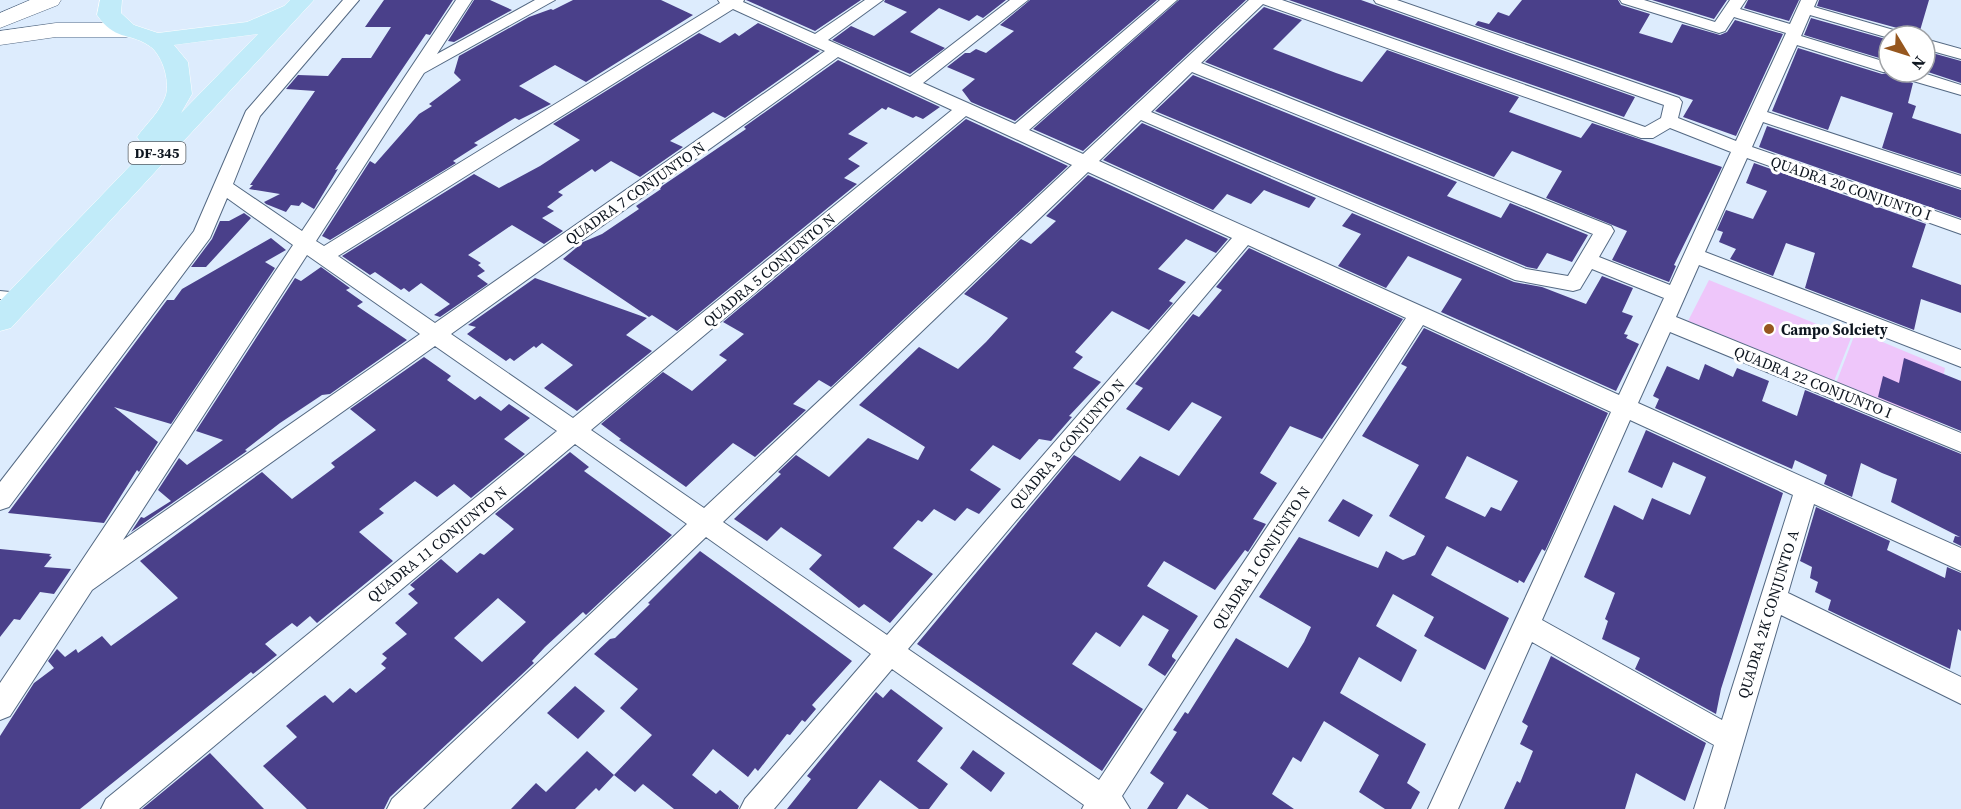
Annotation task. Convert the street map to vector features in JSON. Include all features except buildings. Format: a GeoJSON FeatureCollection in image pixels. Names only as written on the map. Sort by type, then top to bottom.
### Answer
{"type":"FeatureCollection","features":[{"type":"Feature","properties":{"kind":"main road"},"geometry":{"type":"LineString","coordinates":[[0,21],[50,0]]}},
{"type":"Feature","properties":{"kind":"main road"},"geometry":{"type":"LineString","coordinates":[[111,0],[109,15],[126,30]]}},
{"type":"Feature","properties":{"kind":"main road"},"geometry":{"type":"LineString","coordinates":[[0,38],[56,30],[126,30],[157,40],[252,28],[299,4]]}},
{"type":"Feature","properties":{"kind":"main road","name":"DF-345"},"geometry":{"type":"LineString","coordinates":[[10,296],[299,4]]}},
{"type":"Feature","properties":{"kind":"main road","name":"DF-345"},"geometry":{"type":"LineString","coordinates":[[0,320],[10,296],[165,119],[179,94],[176,62],[157,40]]}},
{"type":"Feature","properties":{"kind":"street"},"geometry":{"type":"LineString","coordinates":[[0,500],[203,233],[252,115],[351,0]]}},
{"type":"Feature","properties":{"kind":"street"},"geometry":{"type":"LineString","coordinates":[[0,707],[82,582],[314,250],[418,71],[464,0]]}},
{"type":"Feature","properties":{"kind":"street"},"geometry":{"type":"LineString","coordinates":[[418,71],[547,0]]}},
{"type":"Feature","properties":{"kind":"street"},"geometry":{"type":"LineString","coordinates":[[814,42],[875,0]]}},
{"type":"Feature","properties":{"kind":"street"},"geometry":{"type":"LineString","coordinates":[[910,85],[1020,0]]}},
{"type":"Feature","properties":{"kind":"street"},"geometry":{"type":"LineString","coordinates":[[1015,132],[1169,0]]}},
{"type":"Feature","properties":{"kind":"street"},"geometry":{"type":"LineString","coordinates":[[402,809],[1258,0]]}},
{"type":"Feature","properties":{"kind":"street"},"geometry":{"type":"LineString","coordinates":[[1267,0],[1647,134],[1669,121],[1673,102],[1382,0]]}},
{"type":"Feature","properties":{"kind":"street"},"geometry":{"type":"LineString","coordinates":[[1628,0],[1719,28],[1734,5],[1794,35],[1877,64]]}},
{"type":"Feature","properties":{"kind":"street"},"geometry":{"type":"LineString","coordinates":[[314,250],[731,1],[814,42],[1961,560]]}},
{"type":"Feature","properties":{"kind":"street"},"geometry":{"type":"LineString","coordinates":[[1443,809],[1807,5],[1877,29]]}},
{"type":"Feature","properties":{"kind":"street"},"geometry":{"type":"LineString","coordinates":[[1937,47],[1961,54]]}},
{"type":"Feature","properties":{"kind":"street","name":"QUADRA 7 CONJUNTO N"},"geometry":{"type":"LineString","coordinates":[[434,334],[836,51]]}},
{"type":"Feature","properties":{"kind":"street"},"geometry":{"type":"LineString","coordinates":[[1139,113],[1522,275],[1573,284],[1604,231],[1190,65]]}},
{"type":"Feature","properties":{"kind":"street"},"geometry":{"type":"LineString","coordinates":[[1937,83],[1961,90]]}},
{"type":"Feature","properties":{"kind":"street","name":"QUADRA 5 CONJUNTO N"},"geometry":{"type":"LineString","coordinates":[[574,431],[964,109]]}},
{"type":"Feature","properties":{"kind":"street"},"geometry":{"type":"LineString","coordinates":[[1758,115],[1961,182]]}},
{"type":"Feature","properties":{"kind":"street","name":"QUADRA 20 CONJUNTO I"},"geometry":{"type":"LineString","coordinates":[[1669,121],[1742,150],[1961,227]]}},
{"type":"Feature","properties":{"kind":"street"},"geometry":{"type":"LineString","coordinates":[[222,186],[890,652],[1105,806]]}},
{"type":"Feature","properties":{"kind":"street","name":"QUADRA 3 CONJUNTO N"},"geometry":{"type":"LineString","coordinates":[[755,809],[1245,236]]}},
{"type":"Feature","properties":{"kind":"street"},"geometry":{"type":"LineString","coordinates":[[1694,255],[1961,359]]}},
{"type":"Feature","properties":{"kind":"street"},"geometry":{"type":"LineString","coordinates":[[1588,260],[1676,295]]}},
{"type":"Feature","properties":{"kind":"street","name":"QUADRA 1 CONJUNTO N"},"geometry":{"type":"LineString","coordinates":[[1105,806],[1419,315]]}},
{"type":"Feature","properties":{"kind":"street","name":"QUADRA 22 CONJUNTO I"},"geometry":{"type":"LineString","coordinates":[[1664,321],[1961,443]]}},
{"type":"Feature","properties":{"kind":"street"},"geometry":{"type":"LineString","coordinates":[[82,582],[434,334]]}},
{"type":"Feature","properties":{"kind":"street","name":"QUADRA 11 CONJUNTO N"},"geometry":{"type":"LineString","coordinates":[[116,809],[574,431]]}},
{"type":"Feature","properties":{"kind":"street","name":"QUADRA 2K CONJUNTO A"},"geometry":{"type":"LineString","coordinates":[[1709,809],[1806,490]]}},
{"type":"Feature","properties":{"kind":"street"},"geometry":{"type":"LineString","coordinates":[[1772,598],[1961,691]]}},
{"type":"Feature","properties":{"kind":"street"},"geometry":{"type":"LineString","coordinates":[[1526,625],[1730,739]]}},
{"type":"Feature","properties":{"kind":"shaded area","name":"Campo Solciety"},"geometry":{"type":"Polygon","coordinates":[[[1709,280],[1851,338],[1834,381],[1688,321],[1709,280]]]}},
{"type":"Feature","properties":{"kind":"shaded area"},"geometry":{"type":"Polygon","coordinates":[[[1856,331],[1945,368],[1934,428],[1835,386],[1856,331]]]}},
{"type":"Feature","properties":{"kind":"place","name":"Campo Solciety"},"geometry":{"type":"Point","coordinates":[1769,329]}}]}
